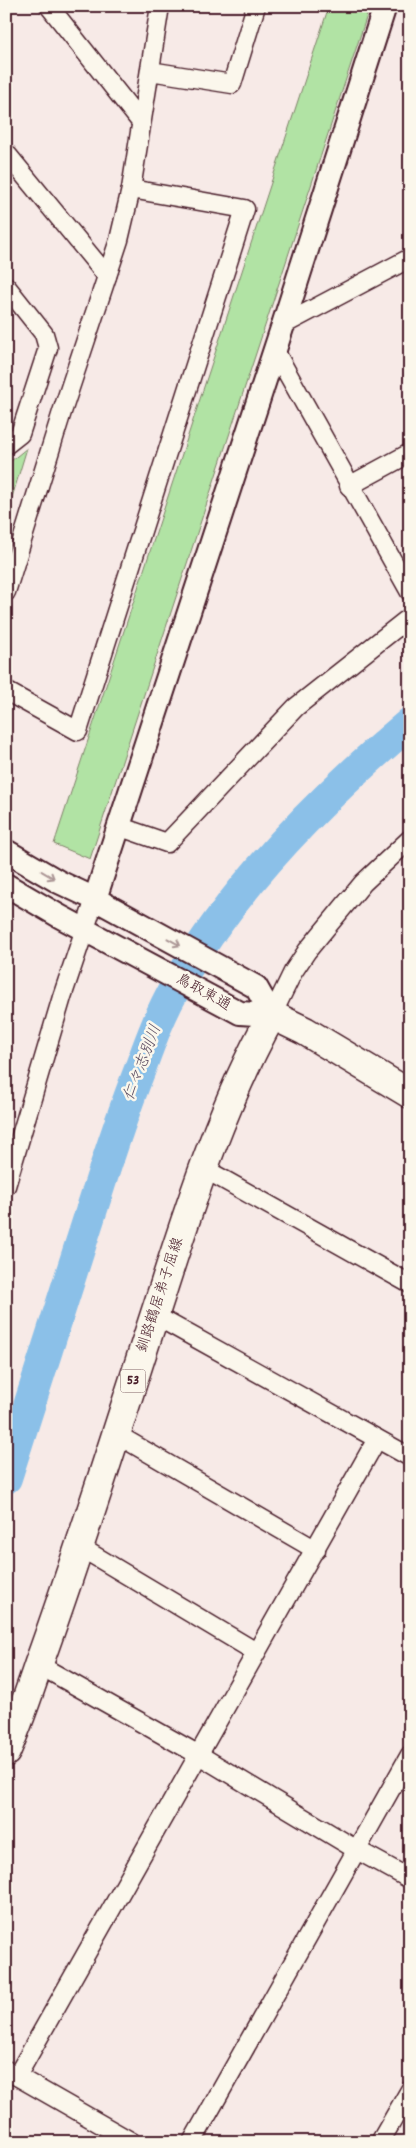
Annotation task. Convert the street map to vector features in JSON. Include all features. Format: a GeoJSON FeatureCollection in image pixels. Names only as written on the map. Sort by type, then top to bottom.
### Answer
{"type":"FeatureCollection","features":[{"type":"Feature","properties":{"kind":"main road"},"geometry":{"type":"LineString","coordinates":[[272,1015],[305,1031],[410,1094]]}},
{"type":"Feature","properties":{"kind":"main road","name":"釧路鶴居弟子屈線"},"geometry":{"type":"LineString","coordinates":[[6,1752],[39,1665],[80,1547],[203,1168],[248,1058],[272,1015]]}},
{"type":"Feature","properties":{"kind":"street"},"geometry":{"type":"LineString","coordinates":[[48,6],[140,121]]}},
{"type":"Feature","properties":{"kind":"street"},"geometry":{"type":"LineString","coordinates":[[6,592],[65,403],[119,240],[131,188],[140,121],[160,6]]}},
{"type":"Feature","properties":{"kind":"street"},"geometry":{"type":"LineString","coordinates":[[150,71],[232,84],[256,6]]}},
{"type":"Feature","properties":{"kind":"street"},"geometry":{"type":"LineString","coordinates":[[6,1186],[62,997],[275,351],[385,6]]}},
{"type":"Feature","properties":{"kind":"street"},"geometry":{"type":"LineString","coordinates":[[6,153],[107,276]]}},
{"type":"Feature","properties":{"kind":"street"},"geometry":{"type":"LineString","coordinates":[[6,691],[78,731],[245,209],[131,188]]}},
{"type":"Feature","properties":{"kind":"street"},"geometry":{"type":"LineString","coordinates":[[283,326],[410,258]]}},
{"type":"Feature","properties":{"kind":"street"},"geometry":{"type":"LineString","coordinates":[[6,446],[20,434],[48,348],[44,334],[7,288]]}},
{"type":"Feature","properties":{"kind":"street"},"geometry":{"type":"LineString","coordinates":[[275,351],[410,592]]}},
{"type":"Feature","properties":{"kind":"street"},"geometry":{"type":"LineString","coordinates":[[349,486],[410,453]]}},
{"type":"Feature","properties":{"kind":"street"},"geometry":{"type":"LineString","coordinates":[[118,826],[167,843],[296,707],[410,617]]}},
{"type":"Feature","properties":{"kind":"street"},"geometry":{"type":"LineString","coordinates":[[272,1015],[293,972],[307,950],[363,882],[410,839]]}},
{"type":"Feature","properties":{"kind":"street","name":"鳥取東通"},"geometry":{"type":"LineString","coordinates":[[6,851],[59,882],[95,899],[256,987],[272,1015]]}},
{"type":"Feature","properties":{"kind":"street","name":"鳥取東通"},"geometry":{"type":"LineString","coordinates":[[6,885],[58,916],[85,928],[240,1013],[272,1015]]}},
{"type":"Feature","properties":{"kind":"street"},"geometry":{"type":"LineString","coordinates":[[203,1168],[410,1284]]}},
{"type":"Feature","properties":{"kind":"street"},"geometry":{"type":"LineString","coordinates":[[154,1315],[410,1458]]}},
{"type":"Feature","properties":{"kind":"street"},"geometry":{"type":"LineString","coordinates":[[116,1434],[316,1550]]}},
{"type":"Feature","properties":{"kind":"street"},"geometry":{"type":"LineString","coordinates":[[132,2142],[12,2073],[199,1755],[377,1439]]}},
{"type":"Feature","properties":{"kind":"street"},"geometry":{"type":"LineString","coordinates":[[80,1547],[256,1652]]}},
{"type":"Feature","properties":{"kind":"street"},"geometry":{"type":"LineString","coordinates":[[39,1665],[199,1755],[357,1850],[410,1879]]}},
{"type":"Feature","properties":{"kind":"street"},"geometry":{"type":"LineString","coordinates":[[192,2142],[410,1755]]}},
{"type":"Feature","properties":{"kind":"street"},"geometry":{"type":"LineString","coordinates":[[380,2142],[410,2090]]}},
{"type":"Feature","properties":{"kind":"green space"},"geometry":{"type":"Polygon","coordinates":[[[329,6],[370,6],[90,859],[54,844],[329,6]]]}},
{"type":"Feature","properties":{"kind":"green space"},"geometry":{"type":"Polygon","coordinates":[[[27,448],[6,517],[6,465],[27,448]]]}},
{"type":"Feature","properties":{"kind":"waterway","name":"仁々志別川"},"geometry":{"type":"LineString","coordinates":[[6,1478],[117,1131],[160,1018],[175,988],[223,915],[281,846],[344,782],[410,723]]}}]}
